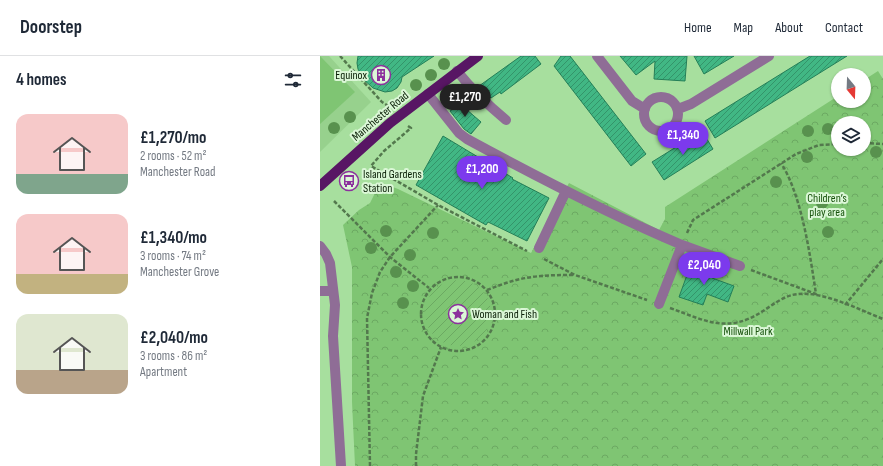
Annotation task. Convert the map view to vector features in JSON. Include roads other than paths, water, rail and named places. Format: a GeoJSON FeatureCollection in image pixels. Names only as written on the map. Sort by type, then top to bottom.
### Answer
{"type":"FeatureCollection","features":[{"type":"Feature","properties":{"kind":"main road","name":"Manchester Road"},"geometry":{"type":"LineString","coordinates":[[320,186],[390,123],[475,57]]}},
{"type":"Feature","properties":{"kind":"street"},"geometry":{"type":"LineString","coordinates":[[597,56],[632,101],[645,109]]}},
{"type":"Feature","properties":{"kind":"street"},"geometry":{"type":"LineString","coordinates":[[678,110],[691,104],[769,56]]}},
{"type":"Feature","properties":{"kind":"street"},"geometry":{"type":"LineString","coordinates":[[457,71],[469,87],[485,103],[506,120]]}},
{"type":"Feature","properties":{"kind":"street"},"geometry":{"type":"LineString","coordinates":[[428,94],[459,133],[466,139],[566,191],[652,233],[740,266]]}},
{"type":"Feature","properties":{"kind":"street"},"geometry":{"type":"LineString","coordinates":[[662,97],[672,100],[678,110],[678,115],[674,125],[664,130],[658,130],[646,120],[645,109],[651,100],[662,97]]}},
{"type":"Feature","properties":{"kind":"street"},"geometry":{"type":"LineString","coordinates":[[539,248],[566,191]]}},
{"type":"Feature","properties":{"kind":"street"},"geometry":{"type":"LineString","coordinates":[[659,304],[682,245]]}},
{"type":"Feature","properties":{"kind":"street"},"geometry":{"type":"LineString","coordinates":[[320,246],[330,263],[332,291],[335,305],[333,336],[341,466]]}},
{"type":"Feature","properties":{"kind":"street"},"geometry":{"type":"LineString","coordinates":[[320,291],[332,291]]}},
{"type":"Feature","properties":{"kind":"place","name":"Equinox"},"geometry":{"type":"Point","coordinates":[381,75]}},
{"type":"Feature","properties":{"kind":"place","name":"Island Gardens Station"},"geometry":{"type":"Point","coordinates":[349,181]}},
{"type":"Feature","properties":{"kind":"place","name":"Woman and Fish"},"geometry":{"type":"Point","coordinates":[458,314]}},
{"type":"Feature","properties":{"kind":"park label","name":"Children’s play area"},"geometry":{"type":"Point","coordinates":[827,205]}},
{"type":"Feature","properties":{"kind":"park label","name":"Millwall Park"},"geometry":{"type":"Point","coordinates":[748,331]}}]}
